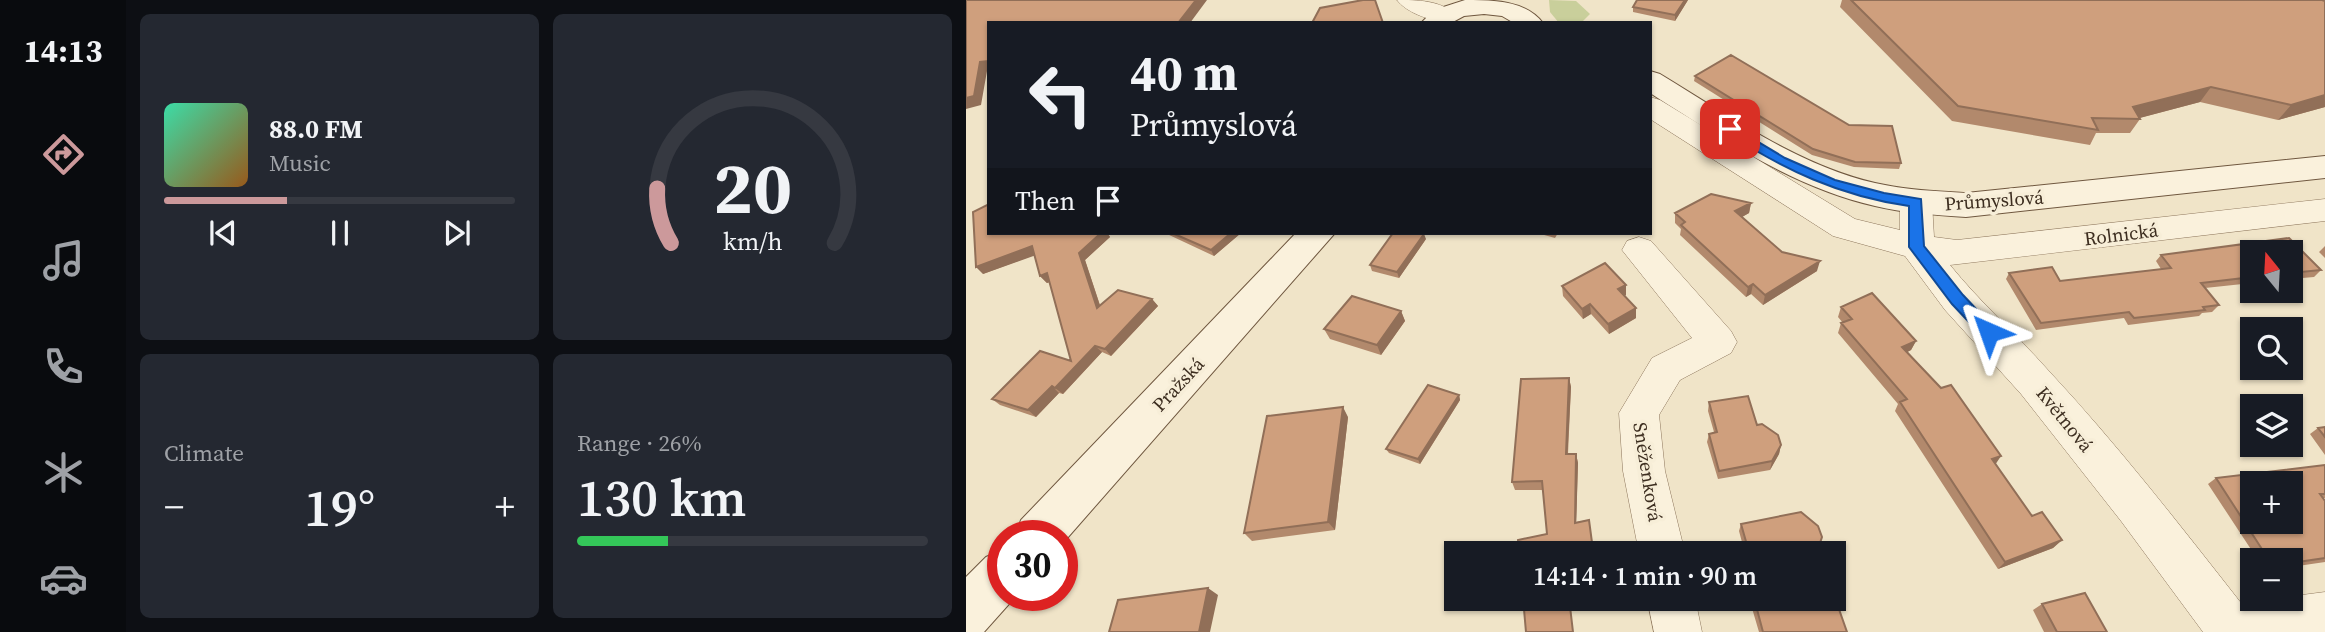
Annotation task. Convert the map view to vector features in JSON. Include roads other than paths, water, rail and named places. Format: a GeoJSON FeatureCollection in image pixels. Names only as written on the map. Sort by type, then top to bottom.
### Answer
{"type":"FeatureCollection","features":[{"type":"Feature","properties":{"kind":"main road"},"geometry":{"type":"LineString","coordinates":[[1438,19],[1471,4],[1493,3],[1522,10]]}},
{"type":"Feature","properties":{"kind":"main road","name":"Průmyslová"},"geometry":{"type":"LineString","coordinates":[[1652,81],[1802,172],[1854,191],[1916,203],[1977,204],[2325,167]]}},
{"type":"Feature","properties":{"kind":"main road","name":"Pražská"},"geometry":{"type":"LineString","coordinates":[[1053,520],[1315,235]]}},
{"type":"Feature","properties":{"kind":"main road"},"geometry":{"type":"LineString","coordinates":[[966,614],[987,591]]}},
{"type":"Feature","properties":{"kind":"street"},"geometry":{"type":"LineString","coordinates":[[1409,0],[1438,19]]}},
{"type":"Feature","properties":{"kind":"street"},"geometry":{"type":"LineString","coordinates":[[1652,107],[1845,229],[1917,247],[1916,203]]}},
{"type":"Feature","properties":{"kind":"street","name":"Rolnická"},"geometry":{"type":"LineString","coordinates":[[1917,247],[1957,253],[2325,210]]}},
{"type":"Feature","properties":{"kind":"street","name":"Květnová"},"geometry":{"type":"LineString","coordinates":[[1917,247],[1958,300],[2035,382],[2137,506],[2232,631]]}},
{"type":"Feature","properties":{"kind":"street","name":"Sněženková"},"geometry":{"type":"LineString","coordinates":[[1639,250],[1718,342],[1666,369],[1639,413],[1644,471],[1659,541]]}},
{"type":"Feature","properties":{"kind":"street"},"geometry":{"type":"LineString","coordinates":[[1674,611],[1678,632]]}},
{"type":"Feature","properties":{"kind":"street"},"geometry":{"type":"LineString","coordinates":[[2232,631],[2325,616]]}}]}
